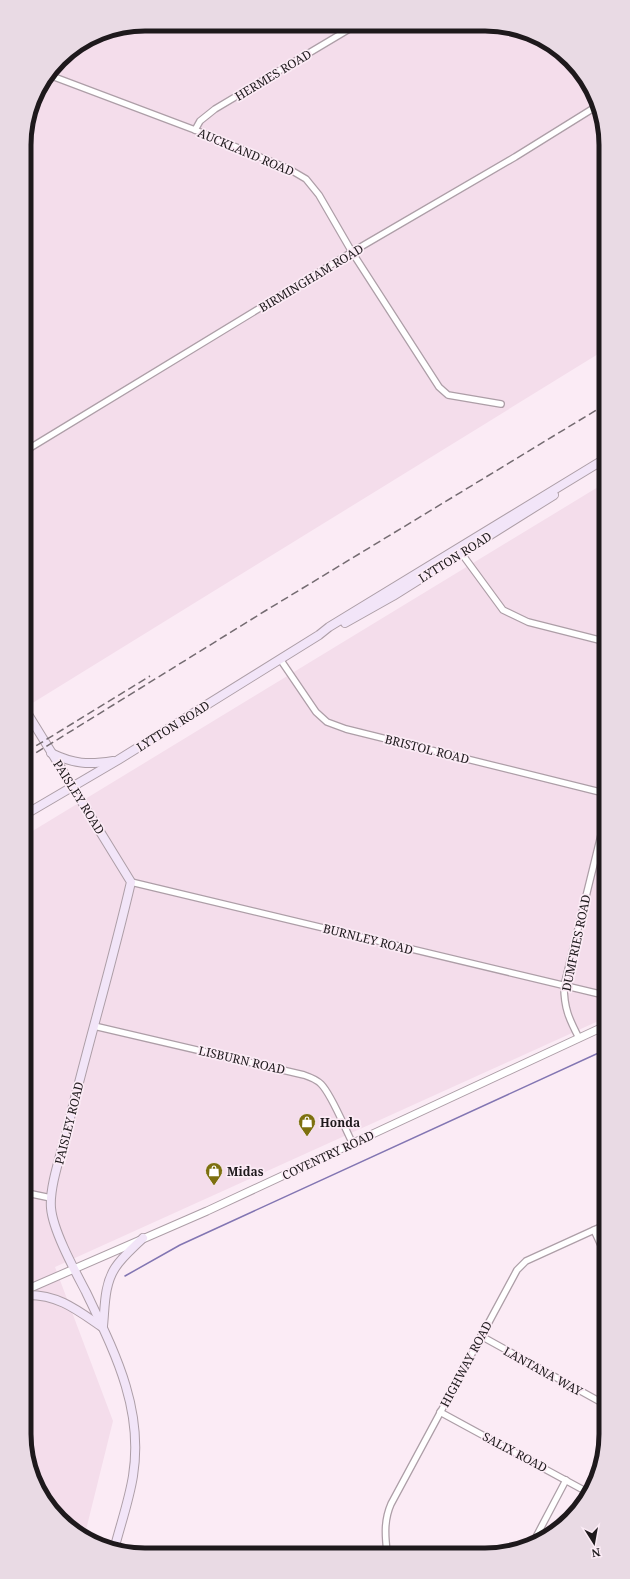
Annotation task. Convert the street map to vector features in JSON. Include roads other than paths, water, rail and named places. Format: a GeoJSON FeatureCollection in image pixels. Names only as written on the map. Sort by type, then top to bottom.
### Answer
{"type":"FeatureCollection","features":[{"type":"Feature","properties":{"kind":"main road","name":"LYTTON ROAD"},"geometry":{"type":"LineString","coordinates":[[31,811],[118,760],[319,635],[329,627],[459,551],[558,486],[599,462]]}},
{"type":"Feature","properties":{"kind":"main road","name":"PAISLEY ROAD"},"geometry":{"type":"LineString","coordinates":[[31,720],[131,882],[119,935],[94,1026],[51,1198],[53,1219],[74,1269],[103,1327],[129,1396],[136,1434],[136,1450],[133,1475],[115,1544]]}},
{"type":"Feature","properties":{"kind":"main road"},"geometry":{"type":"LineString","coordinates":[[50,752],[63,759],[86,764],[118,760]]}},
{"type":"Feature","properties":{"kind":"main road"},"geometry":{"type":"LineString","coordinates":[[31,1295],[54,1298],[63,1301],[103,1327],[106,1290],[110,1278],[120,1261],[143,1238]]}},
{"type":"Feature","properties":{"kind":"street","name":"HERMES ROAD"},"geometry":{"type":"LineString","coordinates":[[195,130],[200,121],[215,109],[346,31]]}},
{"type":"Feature","properties":{"kind":"street","name":"AUCKLAND ROAD"},"geometry":{"type":"LineString","coordinates":[[54,77],[195,130],[289,169],[306,179],[319,194],[352,252],[439,387],[448,395],[501,404]]}},
{"type":"Feature","properties":{"kind":"street","name":"BIRMINGHAM ROAD"},"geometry":{"type":"LineString","coordinates":[[31,447],[352,252],[515,157],[593,109]]}},
{"type":"Feature","properties":{"kind":"street"},"geometry":{"type":"LineString","coordinates":[[459,551],[504,610],[528,622],[599,640]]}},
{"type":"Feature","properties":{"kind":"street","name":"BRISTOL ROAD"},"geometry":{"type":"LineString","coordinates":[[280,659],[316,712],[327,722],[346,729],[599,792]]}},
{"type":"Feature","properties":{"kind":"street","name":"DUMFRIES ROAD"},"geometry":{"type":"LineString","coordinates":[[579,1038],[569,1019],[566,1009],[564,986],[599,843]]}},
{"type":"Feature","properties":{"kind":"street","name":"BURNLEY ROAD"},"geometry":{"type":"LineString","coordinates":[[131,882],[599,994]]}},
{"type":"Feature","properties":{"kind":"street","name":"LISBURN ROAD"},"geometry":{"type":"LineString","coordinates":[[94,1026],[296,1073],[314,1079],[321,1084],[327,1093],[353,1144]]}},
{"type":"Feature","properties":{"kind":"street","name":"COVENTRY ROAD"},"geometry":{"type":"LineString","coordinates":[[31,1288],[207,1211],[599,1029]]}},
{"type":"Feature","properties":{"kind":"street"},"geometry":{"type":"LineString","coordinates":[[31,1194],[51,1198]]}},
{"type":"Feature","properties":{"kind":"street","name":"HIGHWAY ROAD"},"geometry":{"type":"LineString","coordinates":[[386,1548],[385,1527],[388,1512],[440,1412],[520,1266],[531,1258],[599,1228]]}},
{"type":"Feature","properties":{"kind":"street"},"geometry":{"type":"LineString","coordinates":[[594,1230],[599,1241]]}},
{"type":"Feature","properties":{"kind":"street","name":"LANTANA WAY"},"geometry":{"type":"LineString","coordinates":[[481,1336],[599,1401]]}},
{"type":"Feature","properties":{"kind":"street","name":"SALIX ROAD"},"geometry":{"type":"LineString","coordinates":[[440,1412],[584,1490]]}},
{"type":"Feature","properties":{"kind":"street"},"geometry":{"type":"LineString","coordinates":[[538,1535],[566,1480]]}},
{"type":"Feature","properties":{"kind":"waterway"},"geometry":{"type":"LineString","coordinates":[[125,1276],[180,1245],[599,1053]]}},
{"type":"Feature","properties":{"kind":"railway"},"geometry":{"type":"LineString","coordinates":[[31,756],[265,611],[599,408]]}},
{"type":"Feature","properties":{"kind":"railway"},"geometry":{"type":"LineString","coordinates":[[31,749],[150,676]]}},
{"type":"Feature","properties":{"kind":"place","name":"Honda"},"geometry":{"type":"Point","coordinates":[307,1137]}},
{"type":"Feature","properties":{"kind":"place","name":"Midas"},"geometry":{"type":"Point","coordinates":[214,1186]}}]}
